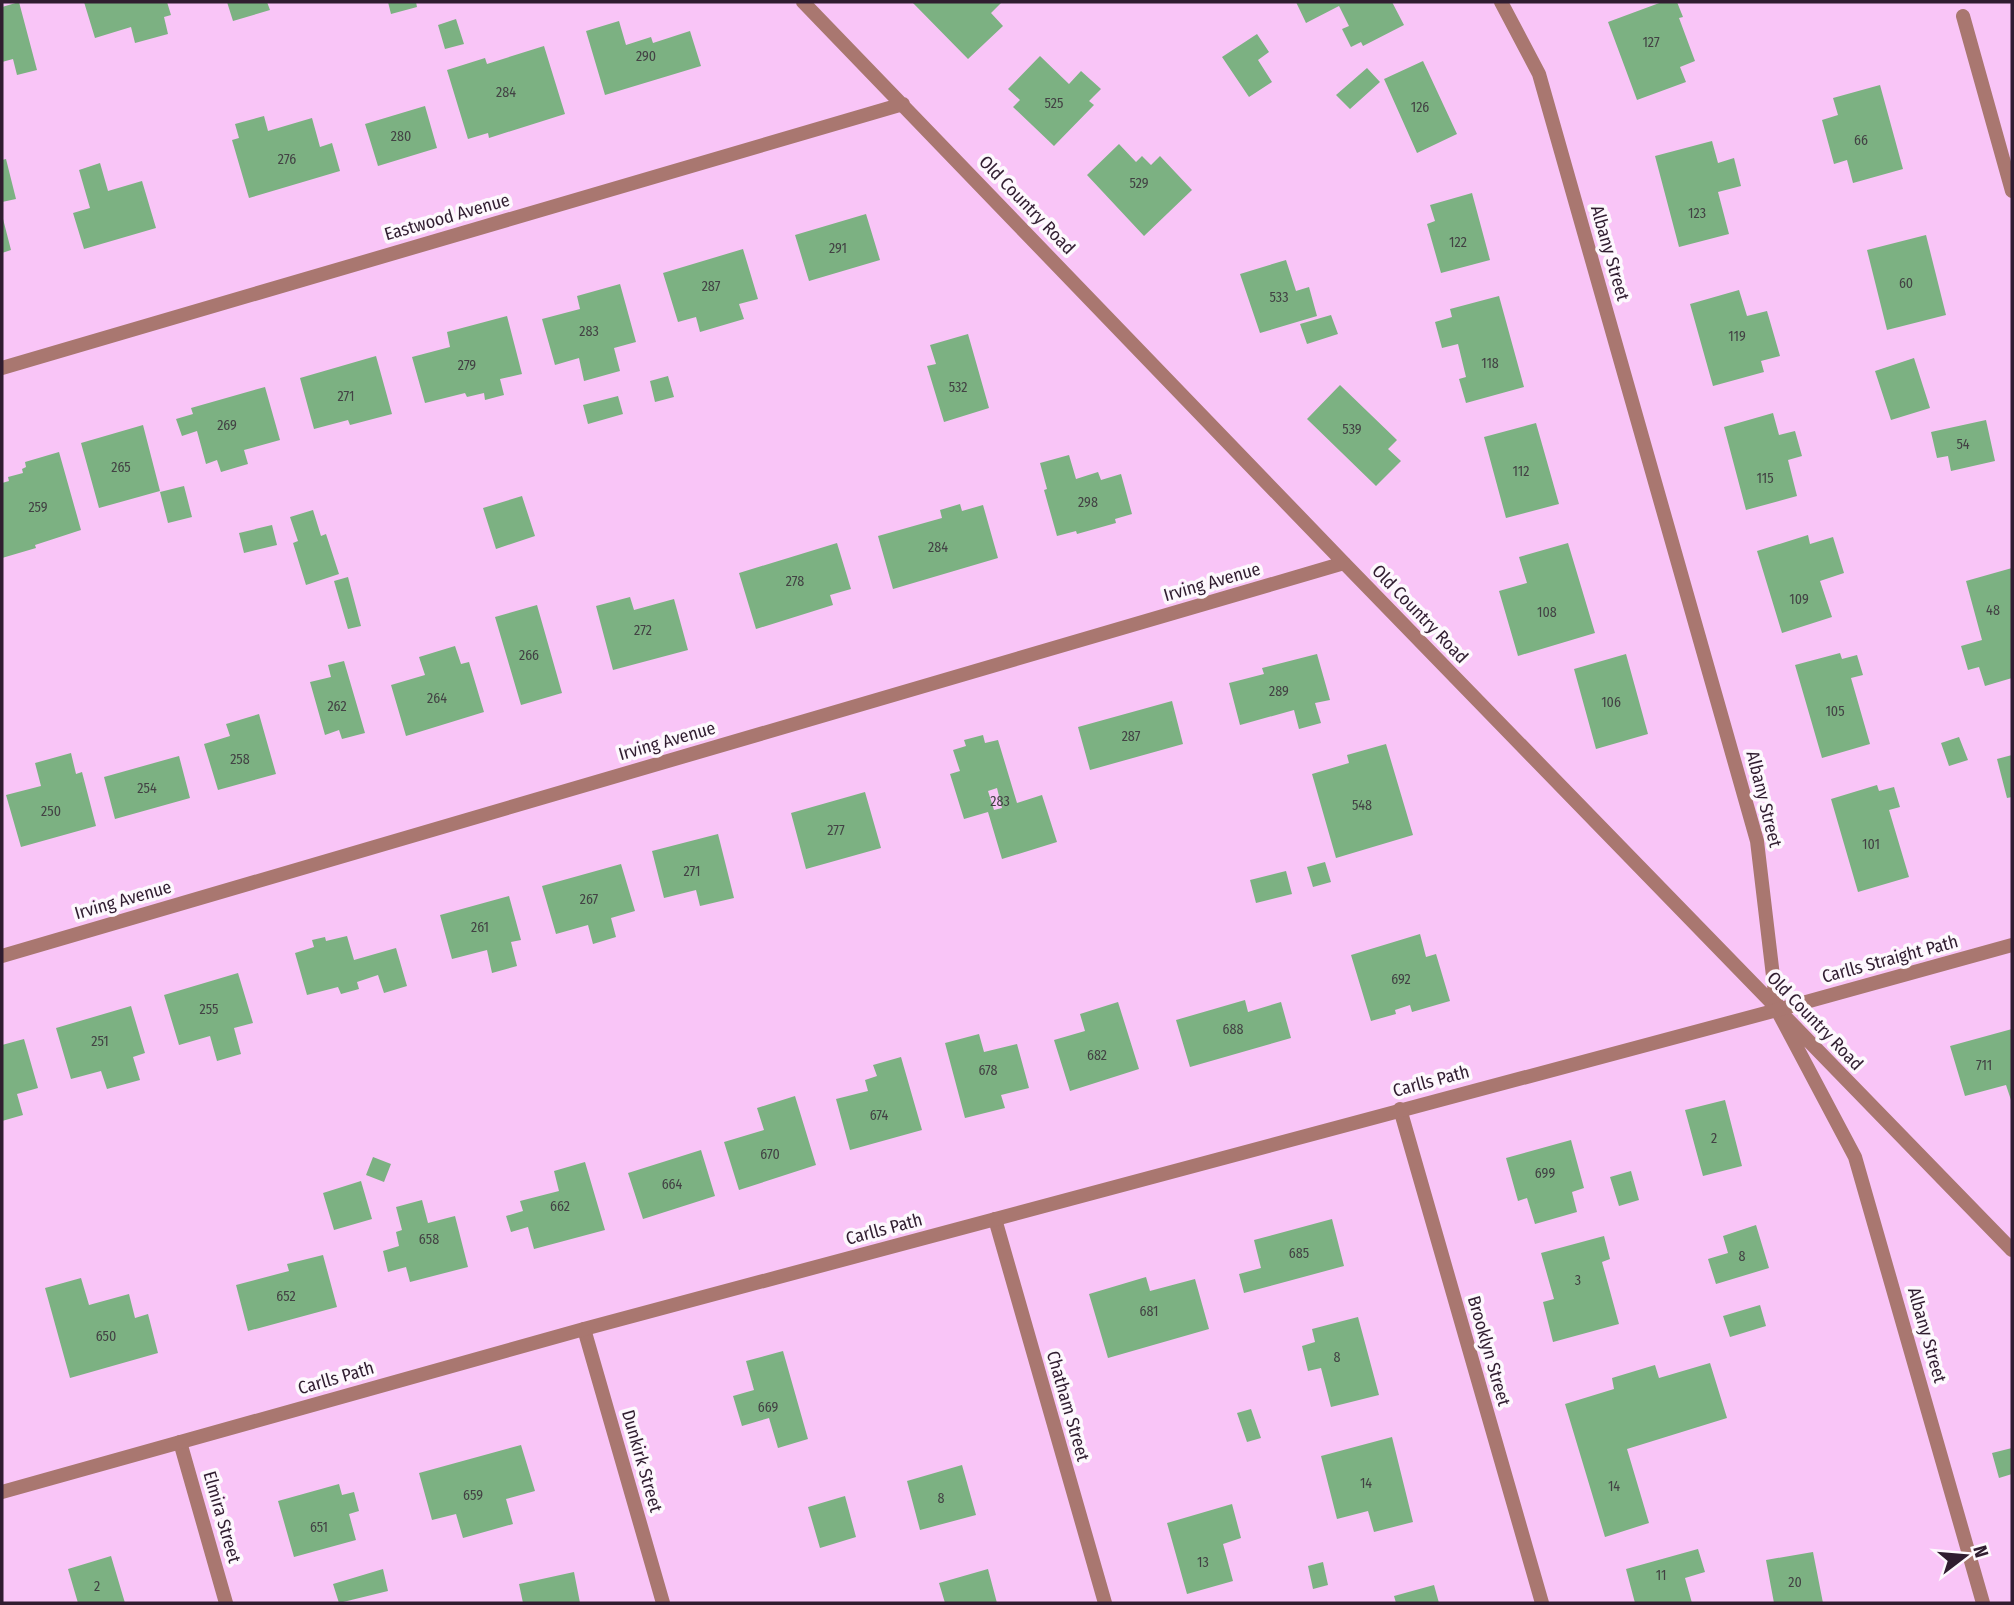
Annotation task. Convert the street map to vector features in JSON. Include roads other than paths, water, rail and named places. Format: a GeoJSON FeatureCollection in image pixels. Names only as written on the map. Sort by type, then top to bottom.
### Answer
{"type":"FeatureCollection","features":[{"type":"Feature","properties":{"kind":"street","name":"Old Country Road"},"geometry":{"type":"LineString","coordinates":[[803,2],[2012,1250]]}},
{"type":"Feature","properties":{"kind":"street","name":"Albany Street"},"geometry":{"type":"LineString","coordinates":[[1501,2],[1539,74],[1758,841],[1777,1010],[1855,1157],[1983,1603]]}},
{"type":"Feature","properties":{"kind":"street"},"geometry":{"type":"LineString","coordinates":[[1964,16],[2012,191]]}},
{"type":"Feature","properties":{"kind":"street","name":"Eastwood Avenue"},"geometry":{"type":"LineString","coordinates":[[2,368],[903,104]]}},
{"type":"Feature","properties":{"kind":"street","name":"Irving Avenue"},"geometry":{"type":"LineString","coordinates":[[2,956],[1344,563]]}},
{"type":"Feature","properties":{"kind":"street","name":"Carlls Straight Path"},"geometry":{"type":"LineString","coordinates":[[1777,1010],[2012,945]]}},
{"type":"Feature","properties":{"kind":"street","name":"Carlls Path"},"geometry":{"type":"LineString","coordinates":[[2,1492],[584,1329],[1777,1010]]}},
{"type":"Feature","properties":{"kind":"street","name":"Brooklyn Street"},"geometry":{"type":"LineString","coordinates":[[1400,1109],[1542,1603]]}},
{"type":"Feature","properties":{"kind":"street","name":"Chatham Street"},"geometry":{"type":"LineString","coordinates":[[995,1219],[1105,1603]]}},
{"type":"Feature","properties":{"kind":"street","name":"Dunkirk Street"},"geometry":{"type":"LineString","coordinates":[[584,1329],[663,1603]]}},
{"type":"Feature","properties":{"kind":"street","name":"Elmira Street"},"geometry":{"type":"LineString","coordinates":[[180,1442],[226,1603]]}}]}
